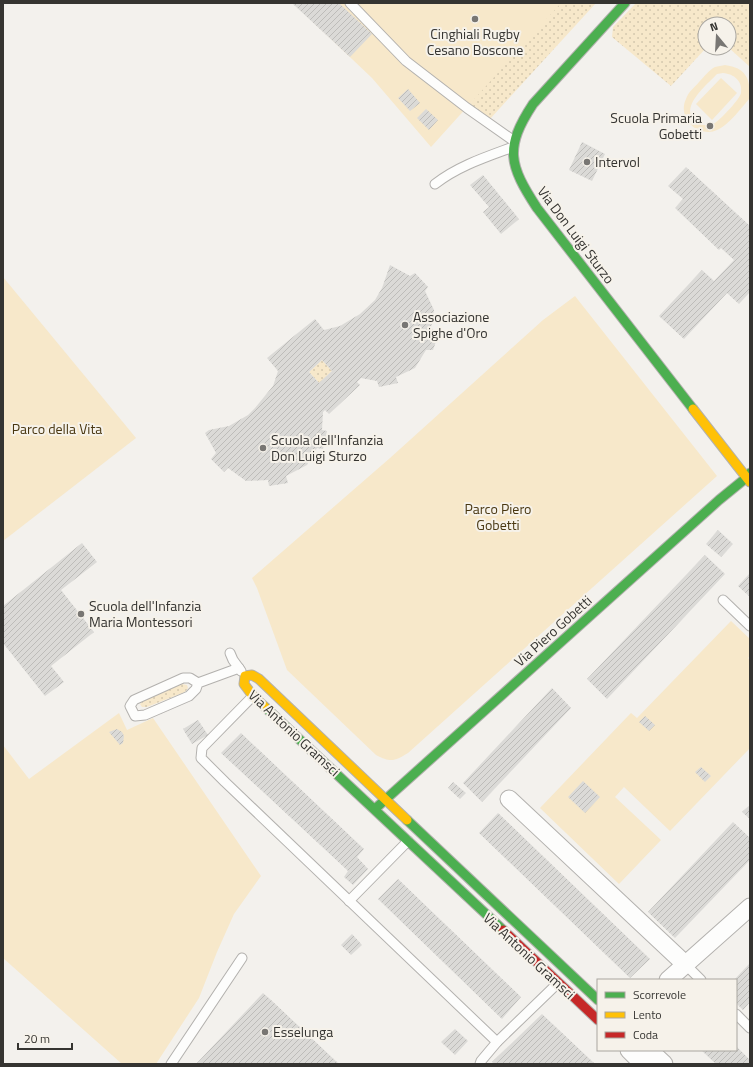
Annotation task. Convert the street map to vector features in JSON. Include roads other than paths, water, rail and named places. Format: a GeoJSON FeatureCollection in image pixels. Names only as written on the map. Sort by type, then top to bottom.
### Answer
{"type":"FeatureCollection","features":[{"type":"Feature","properties":{"kind":"street","name":"Via Don Luigi Sturzo"},"geometry":{"type":"LineString","coordinates":[[625,3],[533,104],[517,129],[513,154],[516,171],[522,186],[537,208],[749,478]]}},
{"type":"Feature","properties":{"kind":"street","name":"Via Piero Gobetti"},"geometry":{"type":"LineString","coordinates":[[375,809],[719,500],[749,478]]}},
{"type":"Feature","properties":{"kind":"street","name":"Via Antonio Gramsci"},"geometry":{"type":"LineString","coordinates":[[597,999],[256,676],[245,676],[244,684],[253,696],[597,1019]]}},
{"type":"Feature","properties":{"kind":"street"},"geometry":{"type":"LineString","coordinates":[[509,798],[685,964]]}},
{"type":"Feature","properties":{"kind":"street"},"geometry":{"type":"LineString","coordinates":[[669,979],[750,907]]}},
{"type":"Feature","properties":{"kind":"street"},"geometry":{"type":"LineString","coordinates":[[630,1051],[643,1060],[664,1064]]}},
{"type":"Feature","properties":{"kind":"lane"},"geometry":{"type":"LineString","coordinates":[[350,3],[406,61],[514,144],[472,162],[446,176],[435,184]]}},
{"type":"Feature","properties":{"kind":"lane"},"geometry":{"type":"LineString","coordinates":[[723,600],[750,626]]}},
{"type":"Feature","properties":{"kind":"lane"},"geometry":{"type":"LineString","coordinates":[[230,653],[238,668],[245,676]]}},
{"type":"Feature","properties":{"kind":"lane"},"geometry":{"type":"LineString","coordinates":[[198,683],[238,668]]}},
{"type":"Feature","properties":{"kind":"lane"},"geometry":{"type":"LineString","coordinates":[[183,678],[190,678],[198,683],[196,689],[189,696],[145,715],[135,716],[132,712],[130,706],[134,700],[183,678]]}},
{"type":"Feature","properties":{"kind":"lane"},"geometry":{"type":"LineString","coordinates":[[253,696],[202,748],[201,758],[497,1042]]}},
{"type":"Feature","properties":{"kind":"lane"},"geometry":{"type":"LineString","coordinates":[[349,901],[408,841]]}},
{"type":"Feature","properties":{"kind":"lane"},"geometry":{"type":"LineString","coordinates":[[171,1064],[242,958]]}},
{"type":"Feature","properties":{"kind":"lane"},"geometry":{"type":"LineString","coordinates":[[685,964],[700,979]]}},
{"type":"Feature","properties":{"kind":"lane"},"geometry":{"type":"LineString","coordinates":[[480,1064],[481,1060],[497,1042],[558,983]]}},
{"type":"Feature","properties":{"kind":"lane"},"geometry":{"type":"LineString","coordinates":[[737,1015],[750,1028]]}},
{"type":"Feature","properties":{"kind":"place","name":"Cinghiali Rugby Cesano Boscone"},"geometry":{"type":"Point","coordinates":[475,19]}},
{"type":"Feature","properties":{"kind":"place","name":"Scuola Primaria Gobetti"},"geometry":{"type":"Point","coordinates":[710,126]}},
{"type":"Feature","properties":{"kind":"place","name":"Intervol"},"geometry":{"type":"Point","coordinates":[587,162]}},
{"type":"Feature","properties":{"kind":"place","name":"Associazione Spighe d'Oro"},"geometry":{"type":"Point","coordinates":[405,325]}},
{"type":"Feature","properties":{"kind":"place","name":"Scuola dell'Infanzia Don Luigi Sturzo"},"geometry":{"type":"Point","coordinates":[263,448]}},
{"type":"Feature","properties":{"kind":"place","name":"Scuola dell'Infanzia Maria Montessori"},"geometry":{"type":"Point","coordinates":[81,614]}},
{"type":"Feature","properties":{"kind":"place","name":"Esselunga"},"geometry":{"type":"Point","coordinates":[265,1032]}},
{"type":"Feature","properties":{"kind":"park label","name":"Parco della Vita"},"geometry":{"type":"Point","coordinates":[57,429]}},
{"type":"Feature","properties":{"kind":"park label","name":"Parco Piero Gobetti"},"geometry":{"type":"Point","coordinates":[498,518]}}]}
